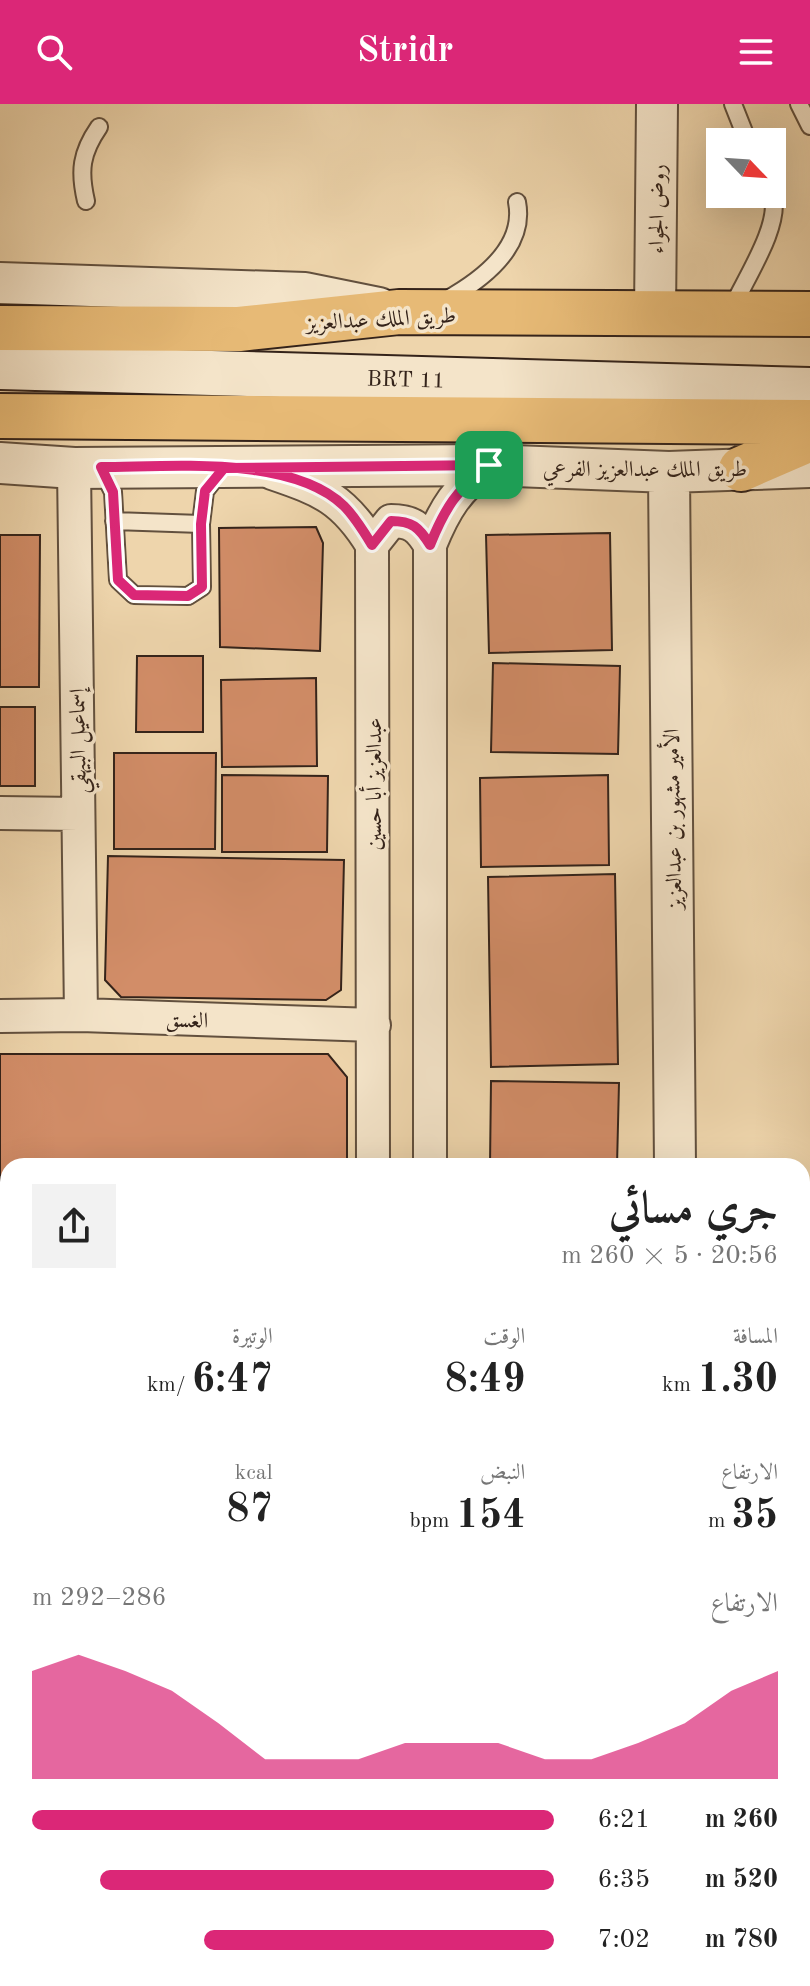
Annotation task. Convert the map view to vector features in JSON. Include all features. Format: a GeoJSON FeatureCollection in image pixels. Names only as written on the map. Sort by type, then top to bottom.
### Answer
{"type":"FeatureCollection","features":[{"type":"Feature","properties":{"kind":"main road","name":"طريق الملك عبدالعزيز"},"geometry":{"type":"LineString","coordinates":[[0,328],[239,329],[412,312],[810,314]]}},
{"type":"Feature","properties":{"kind":"main road","name":"BRT 11"},"geometry":{"type":"LineString","coordinates":[[0,367],[810,390]]}},
{"type":"Feature","properties":{"kind":"main road"},"geometry":{"type":"LineString","coordinates":[[0,416],[810,422]]}},
{"type":"Feature","properties":{"kind":"main road"},"geometry":{"type":"LineString","coordinates":[[741,469],[810,439]]}},
{"type":"Feature","properties":{"kind":"street","name":"روض الجواء"},"geometry":{"type":"LineString","coordinates":[[655,314],[657,104]]}},
{"type":"Feature","properties":{"kind":"street"},"geometry":{"type":"LineString","coordinates":[[0,283],[305,293],[412,312]]}},
{"type":"Feature","properties":{"kind":"street","name":"طريق الملك عبدالعزيز الفرعي"},"geometry":{"type":"LineString","coordinates":[[0,463],[240,468],[489,465],[669,472],[810,467]]}},
{"type":"Feature","properties":{"kind":"street"},"geometry":{"type":"LineString","coordinates":[[430,1158],[430,545],[440,519],[463,485],[489,465]]}},
{"type":"Feature","properties":{"kind":"street","name":"إسماعيل البيهقي"},"geometry":{"type":"LineString","coordinates":[[81,1015],[78,814],[87,467]]}},
{"type":"Feature","properties":{"kind":"street"},"geometry":{"type":"LineString","coordinates":[[240,468],[316,488],[343,504],[372,545],[391,521],[408,521],[420,528],[430,545]]}},
{"type":"Feature","properties":{"kind":"street","name":"الأمير مشهور بن عبدالعزيز"},"geometry":{"type":"LineString","coordinates":[[669,472],[675,1158]]}},
{"type":"Feature","properties":{"kind":"street","name":"عبدالعزيز أبا حسين"},"geometry":{"type":"LineString","coordinates":[[372,545],[373,1158]]}},
{"type":"Feature","properties":{"kind":"street"},"geometry":{"type":"LineString","coordinates":[[0,813],[78,814]]}},
{"type":"Feature","properties":{"kind":"street","name":"الغسق"},"geometry":{"type":"LineString","coordinates":[[0,1016],[81,1015],[374,1025]]}},
{"type":"Feature","properties":{"kind":"lane"},"geometry":{"type":"LineString","coordinates":[[733,104],[742,128]]}},
{"type":"Feature","properties":{"kind":"lane"},"geometry":{"type":"LineString","coordinates":[[799,104],[810,126]]}},
{"type":"Feature","properties":{"kind":"lane"},"geometry":{"type":"LineString","coordinates":[[86,201],[80,173],[86,147],[99,127]]}},
{"type":"Feature","properties":{"kind":"lane"},"geometry":{"type":"LineString","coordinates":[[412,312],[470,287],[502,257],[516,229],[517,202]]}},
{"type":"Feature","properties":{"kind":"lane"},"geometry":{"type":"LineString","coordinates":[[729,315],[768,233],[775,208]]}},
{"type":"Feature","properties":{"kind":"lane"},"geometry":{"type":"LineString","coordinates":[[87,467],[113,492],[118,580],[134,595],[188,596],[202,587],[201,524],[205,491],[240,468]]}},
{"type":"Feature","properties":{"kind":"lane"},"geometry":{"type":"LineString","coordinates":[[114,521],[201,524]]}},
{"type":"Feature","properties":{"kind":"building"},"geometry":{"type":"Polygon","coordinates":[[[316,527],[323,543],[320,651],[220,647],[219,528],[316,527]]]}},
{"type":"Feature","properties":{"kind":"building"},"geometry":{"type":"Polygon","coordinates":[[[610,533],[612,650],[489,653],[486,535],[610,533]]]}},
{"type":"Feature","properties":{"kind":"building"},"geometry":{"type":"Polygon","coordinates":[[[0,535],[40,535],[39,687],[0,687],[0,535]]]}},
{"type":"Feature","properties":{"kind":"building"},"geometry":{"type":"Polygon","coordinates":[[[137,656],[203,656],[203,732],[136,732],[137,656]]]}},
{"type":"Feature","properties":{"kind":"building"},"geometry":{"type":"Polygon","coordinates":[[[493,663],[620,666],[618,754],[491,752],[493,663]]]}},
{"type":"Feature","properties":{"kind":"building"},"geometry":{"type":"Polygon","coordinates":[[[316,678],[317,766],[222,767],[221,680],[316,678]]]}},
{"type":"Feature","properties":{"kind":"building"},"geometry":{"type":"Polygon","coordinates":[[[0,707],[35,707],[35,786],[0,786],[0,707]]]}},
{"type":"Feature","properties":{"kind":"building"},"geometry":{"type":"Polygon","coordinates":[[[114,753],[216,753],[215,849],[114,849],[114,753]]]}},
{"type":"Feature","properties":{"kind":"building"},"geometry":{"type":"Polygon","coordinates":[[[222,775],[328,776],[327,852],[222,852],[222,775]]]}},
{"type":"Feature","properties":{"kind":"building"},"geometry":{"type":"Polygon","coordinates":[[[608,775],[609,865],[481,867],[480,778],[608,775]]]}},
{"type":"Feature","properties":{"kind":"building"},"geometry":{"type":"Polygon","coordinates":[[[108,856],[344,860],[341,990],[326,1000],[121,997],[105,980],[108,856]]]}},
{"type":"Feature","properties":{"kind":"building"},"geometry":{"type":"Polygon","coordinates":[[[615,874],[618,1064],[491,1067],[488,877],[615,874]]]}},
{"type":"Feature","properties":{"kind":"building"},"geometry":{"type":"Polygon","coordinates":[[[0,1054],[328,1054],[347,1077],[347,1158],[0,1158],[0,1054]]]}},
{"type":"Feature","properties":{"kind":"building"},"geometry":{"type":"Polygon","coordinates":[[[491,1081],[619,1083],[617,1158],[490,1158],[491,1081]]]}},
{"type":"Feature","properties":{"kind":"route"},"geometry":{"type":"LineString","coordinates":[[489,465],[224,468],[205,491],[201,524],[202,587],[188,596],[134,595],[126,591],[118,580],[113,492],[101,467],[224,468],[257,468],[316,488],[343,504],[372,545],[391,521],[408,521],[420,528],[430,545],[440,519],[463,485],[489,465]]}}]}
